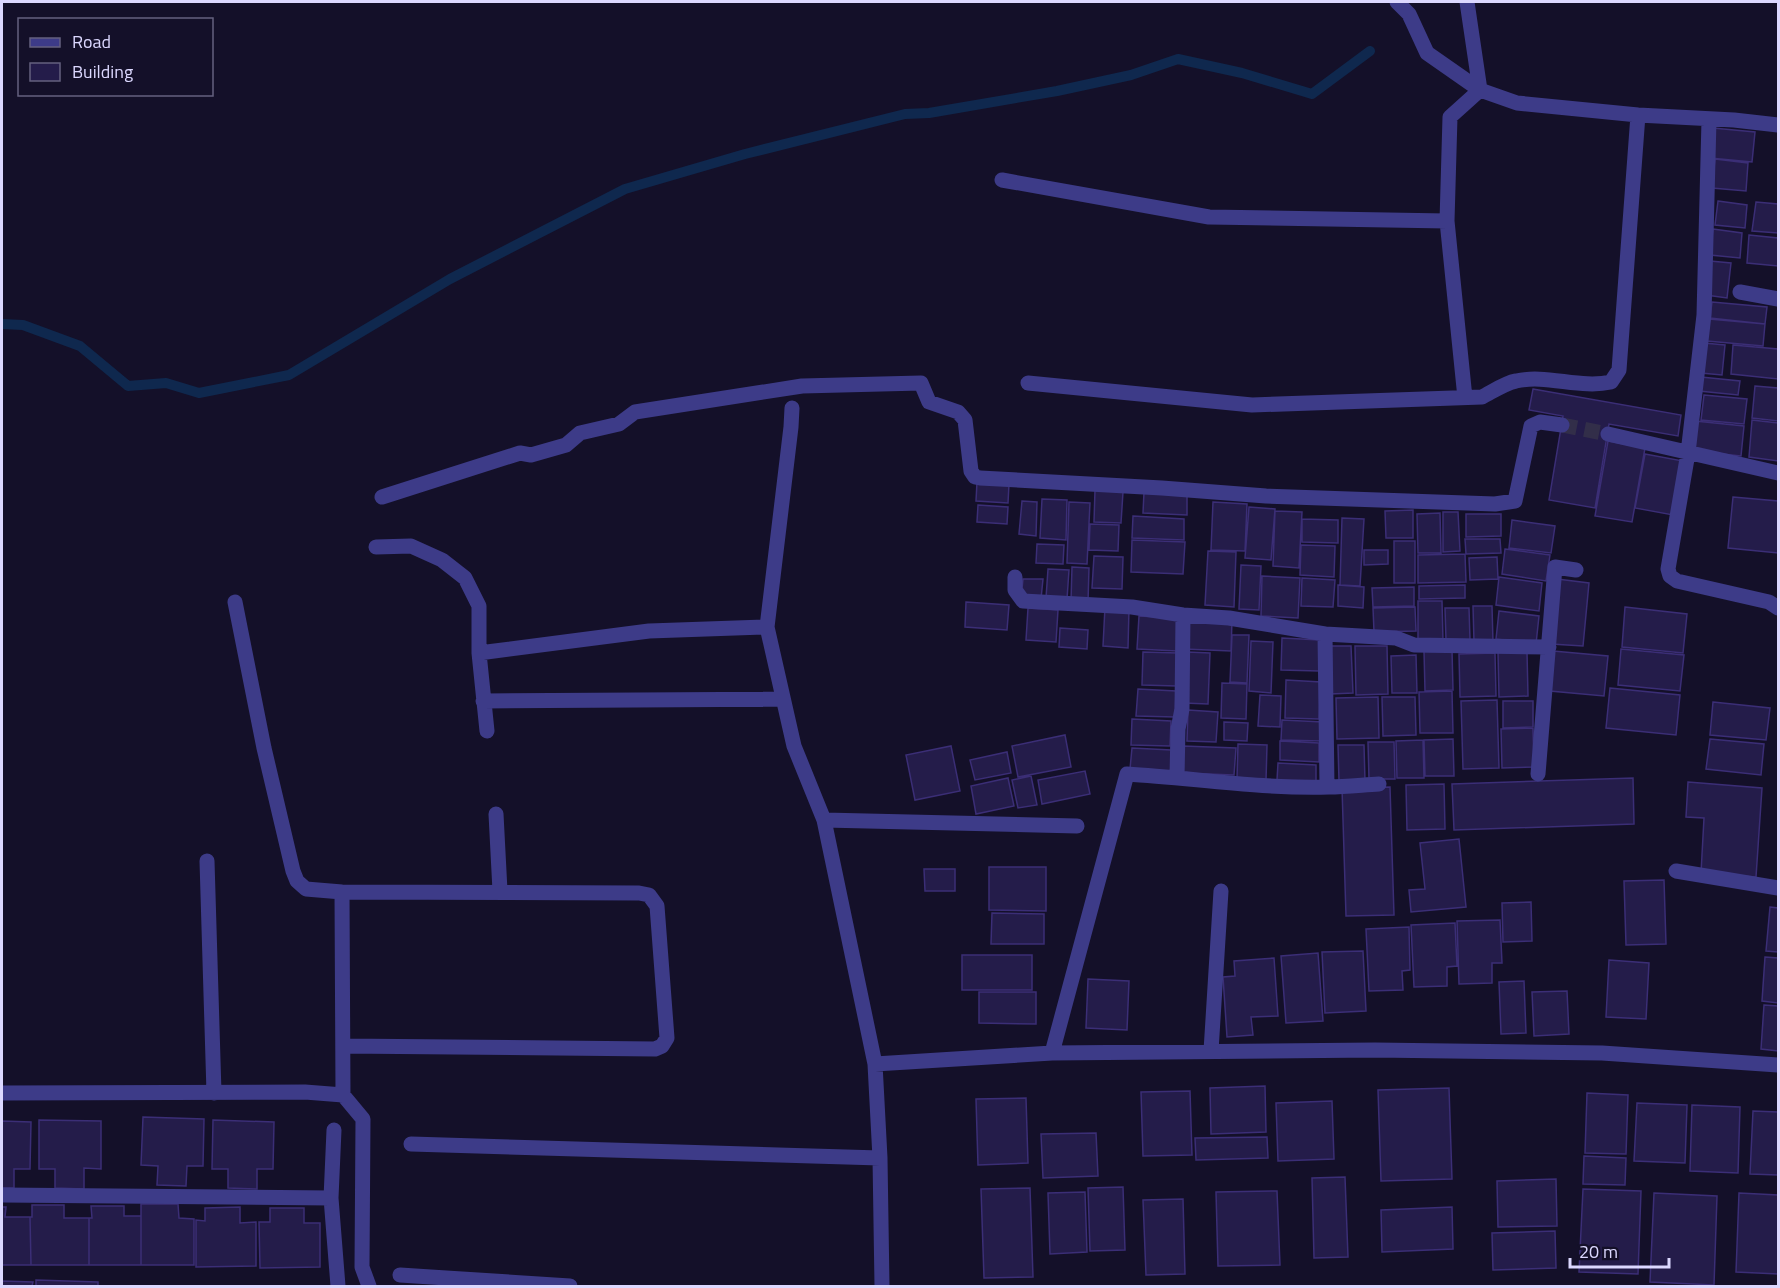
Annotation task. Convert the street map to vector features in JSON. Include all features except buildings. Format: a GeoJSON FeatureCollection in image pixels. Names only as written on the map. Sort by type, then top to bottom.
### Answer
{"type":"FeatureCollection","features":[{"type":"Feature","properties":{"kind":"street"},"geometry":{"type":"LineString","coordinates":[[1397,2],[1408,14],[1427,53],[1480,90],[1517,103],[1638,115],[1779,125]]}},
{"type":"Feature","properties":{"kind":"street"},"geometry":{"type":"LineString","coordinates":[[1467,2],[1480,90]]}},
{"type":"Feature","properties":{"kind":"street"},"geometry":{"type":"LineString","coordinates":[[1466,398],[1448,221],[1450,117],[1480,90]]}},
{"type":"Feature","properties":{"kind":"street"},"geometry":{"type":"LineString","coordinates":[[1028,383],[1252,405],[1482,397],[1514,381],[1529,379],[1599,385],[1611,382],[1619,370],[1638,115]]}},
{"type":"Feature","properties":{"kind":"street"},"geometry":{"type":"LineString","coordinates":[[1709,120],[1704,315],[1688,453],[1668,569],[1670,576],[1677,581],[1769,602],[1779,608]]}},
{"type":"Feature","properties":{"kind":"street"},"geometry":{"type":"LineString","coordinates":[[1002,180],[1209,217],[1448,221]]}},
{"type":"Feature","properties":{"kind":"street"},"geometry":{"type":"LineString","coordinates":[[1740,292],[1779,299]]}},
{"type":"Feature","properties":{"kind":"street"},"geometry":{"type":"LineString","coordinates":[[382,497],[520,453],[531,455],[566,444],[580,433],[618,424],[635,412],[802,386],[921,383],[929,402],[958,412],[965,420],[971,471],[975,477],[1266,496],[1495,504],[1515,501],[1531,426],[1540,422],[1562,425]]}},
{"type":"Feature","properties":{"kind":"street"},"geometry":{"type":"LineString","coordinates":[[792,408],[767,627],[794,746],[824,820],[875,1064],[880,1158],[882,1287]]}},
{"type":"Feature","properties":{"kind":"street"},"geometry":{"type":"LineString","coordinates":[[1608,434],[1779,473]]}},
{"type":"Feature","properties":{"kind":"street"},"geometry":{"type":"LineString","coordinates":[[376,547],[411,546],[442,560],[465,578],[479,606],[479,653],[487,730]]}},
{"type":"Feature","properties":{"kind":"street"},"geometry":{"type":"LineString","coordinates":[[1538,774],[1555,567],[1576,570]]}},
{"type":"Feature","properties":{"kind":"street"},"geometry":{"type":"LineString","coordinates":[[1015,577],[1015,590],[1023,601],[1132,607],[1183,615],[1229,618],[1325,634],[1396,638],[1414,645],[1549,647]]}},
{"type":"Feature","properties":{"kind":"street"},"geometry":{"type":"LineString","coordinates":[[235,602],[264,748],[293,871],[297,881],[306,889],[342,892],[639,893],[650,896],[657,906],[667,1038],[662,1046],[654,1049],[343,1047]]}},
{"type":"Feature","properties":{"kind":"street"},"geometry":{"type":"LineString","coordinates":[[1177,777],[1178,729],[1182,709],[1183,615]]}},
{"type":"Feature","properties":{"kind":"street"},"geometry":{"type":"LineString","coordinates":[[479,653],[649,631],[767,627]]}},
{"type":"Feature","properties":{"kind":"street"},"geometry":{"type":"LineString","coordinates":[[1325,634],[1327,787]]}},
{"type":"Feature","properties":{"kind":"street"},"geometry":{"type":"LineString","coordinates":[[483,701],[783,699]]}},
{"type":"Feature","properties":{"kind":"street"},"geometry":{"type":"LineString","coordinates":[[1052,1053],[1127,774],[1233,783],[1327,787],[1379,784]]}},
{"type":"Feature","properties":{"kind":"street"},"geometry":{"type":"LineString","coordinates":[[496,814],[500,891]]}},
{"type":"Feature","properties":{"kind":"street"},"geometry":{"type":"LineString","coordinates":[[824,820],[1077,826]]}},
{"type":"Feature","properties":{"kind":"street"},"geometry":{"type":"LineString","coordinates":[[207,861],[214,1093]]}},
{"type":"Feature","properties":{"kind":"street"},"geometry":{"type":"LineString","coordinates":[[1676,871],[1779,888]]}},
{"type":"Feature","properties":{"kind":"street"},"geometry":{"type":"LineString","coordinates":[[1211,1051],[1221,891]]}},
{"type":"Feature","properties":{"kind":"street"},"geometry":{"type":"LineString","coordinates":[[342,892],[344,1095],[363,1119],[362,1267],[369,1287]]}},
{"type":"Feature","properties":{"kind":"street"},"geometry":{"type":"LineString","coordinates":[[875,1064],[1052,1053],[1375,1050],[1582,1052],[1779,1065]]}},
{"type":"Feature","properties":{"kind":"street"},"geometry":{"type":"LineString","coordinates":[[2,1093],[305,1092],[344,1095]]}},
{"type":"Feature","properties":{"kind":"street"},"geometry":{"type":"LineString","coordinates":[[334,1130],[331,1198],[338,1287]]}},
{"type":"Feature","properties":{"kind":"street"},"geometry":{"type":"LineString","coordinates":[[411,1144],[880,1158]]}},
{"type":"Feature","properties":{"kind":"street"},"geometry":{"type":"LineString","coordinates":[[2,1195],[331,1198]]}},
{"type":"Feature","properties":{"kind":"street"},"geometry":{"type":"LineString","coordinates":[[400,1275],[570,1287]]}},
{"type":"Feature","properties":{"kind":"waterway"},"geometry":{"type":"LineString","coordinates":[[2,324],[23,325],[80,346],[128,386],[166,383],[199,393],[289,375],[450,279],[625,189],[745,154],[905,114],[929,113],[1057,91],[1131,75],[1178,59],[1242,73],[1312,94],[1370,51]]}},
{"type":"Feature","properties":{"kind":"tunnel"},"geometry":{"type":"LineString","coordinates":[[1562,425],[1608,434]]}}]}
